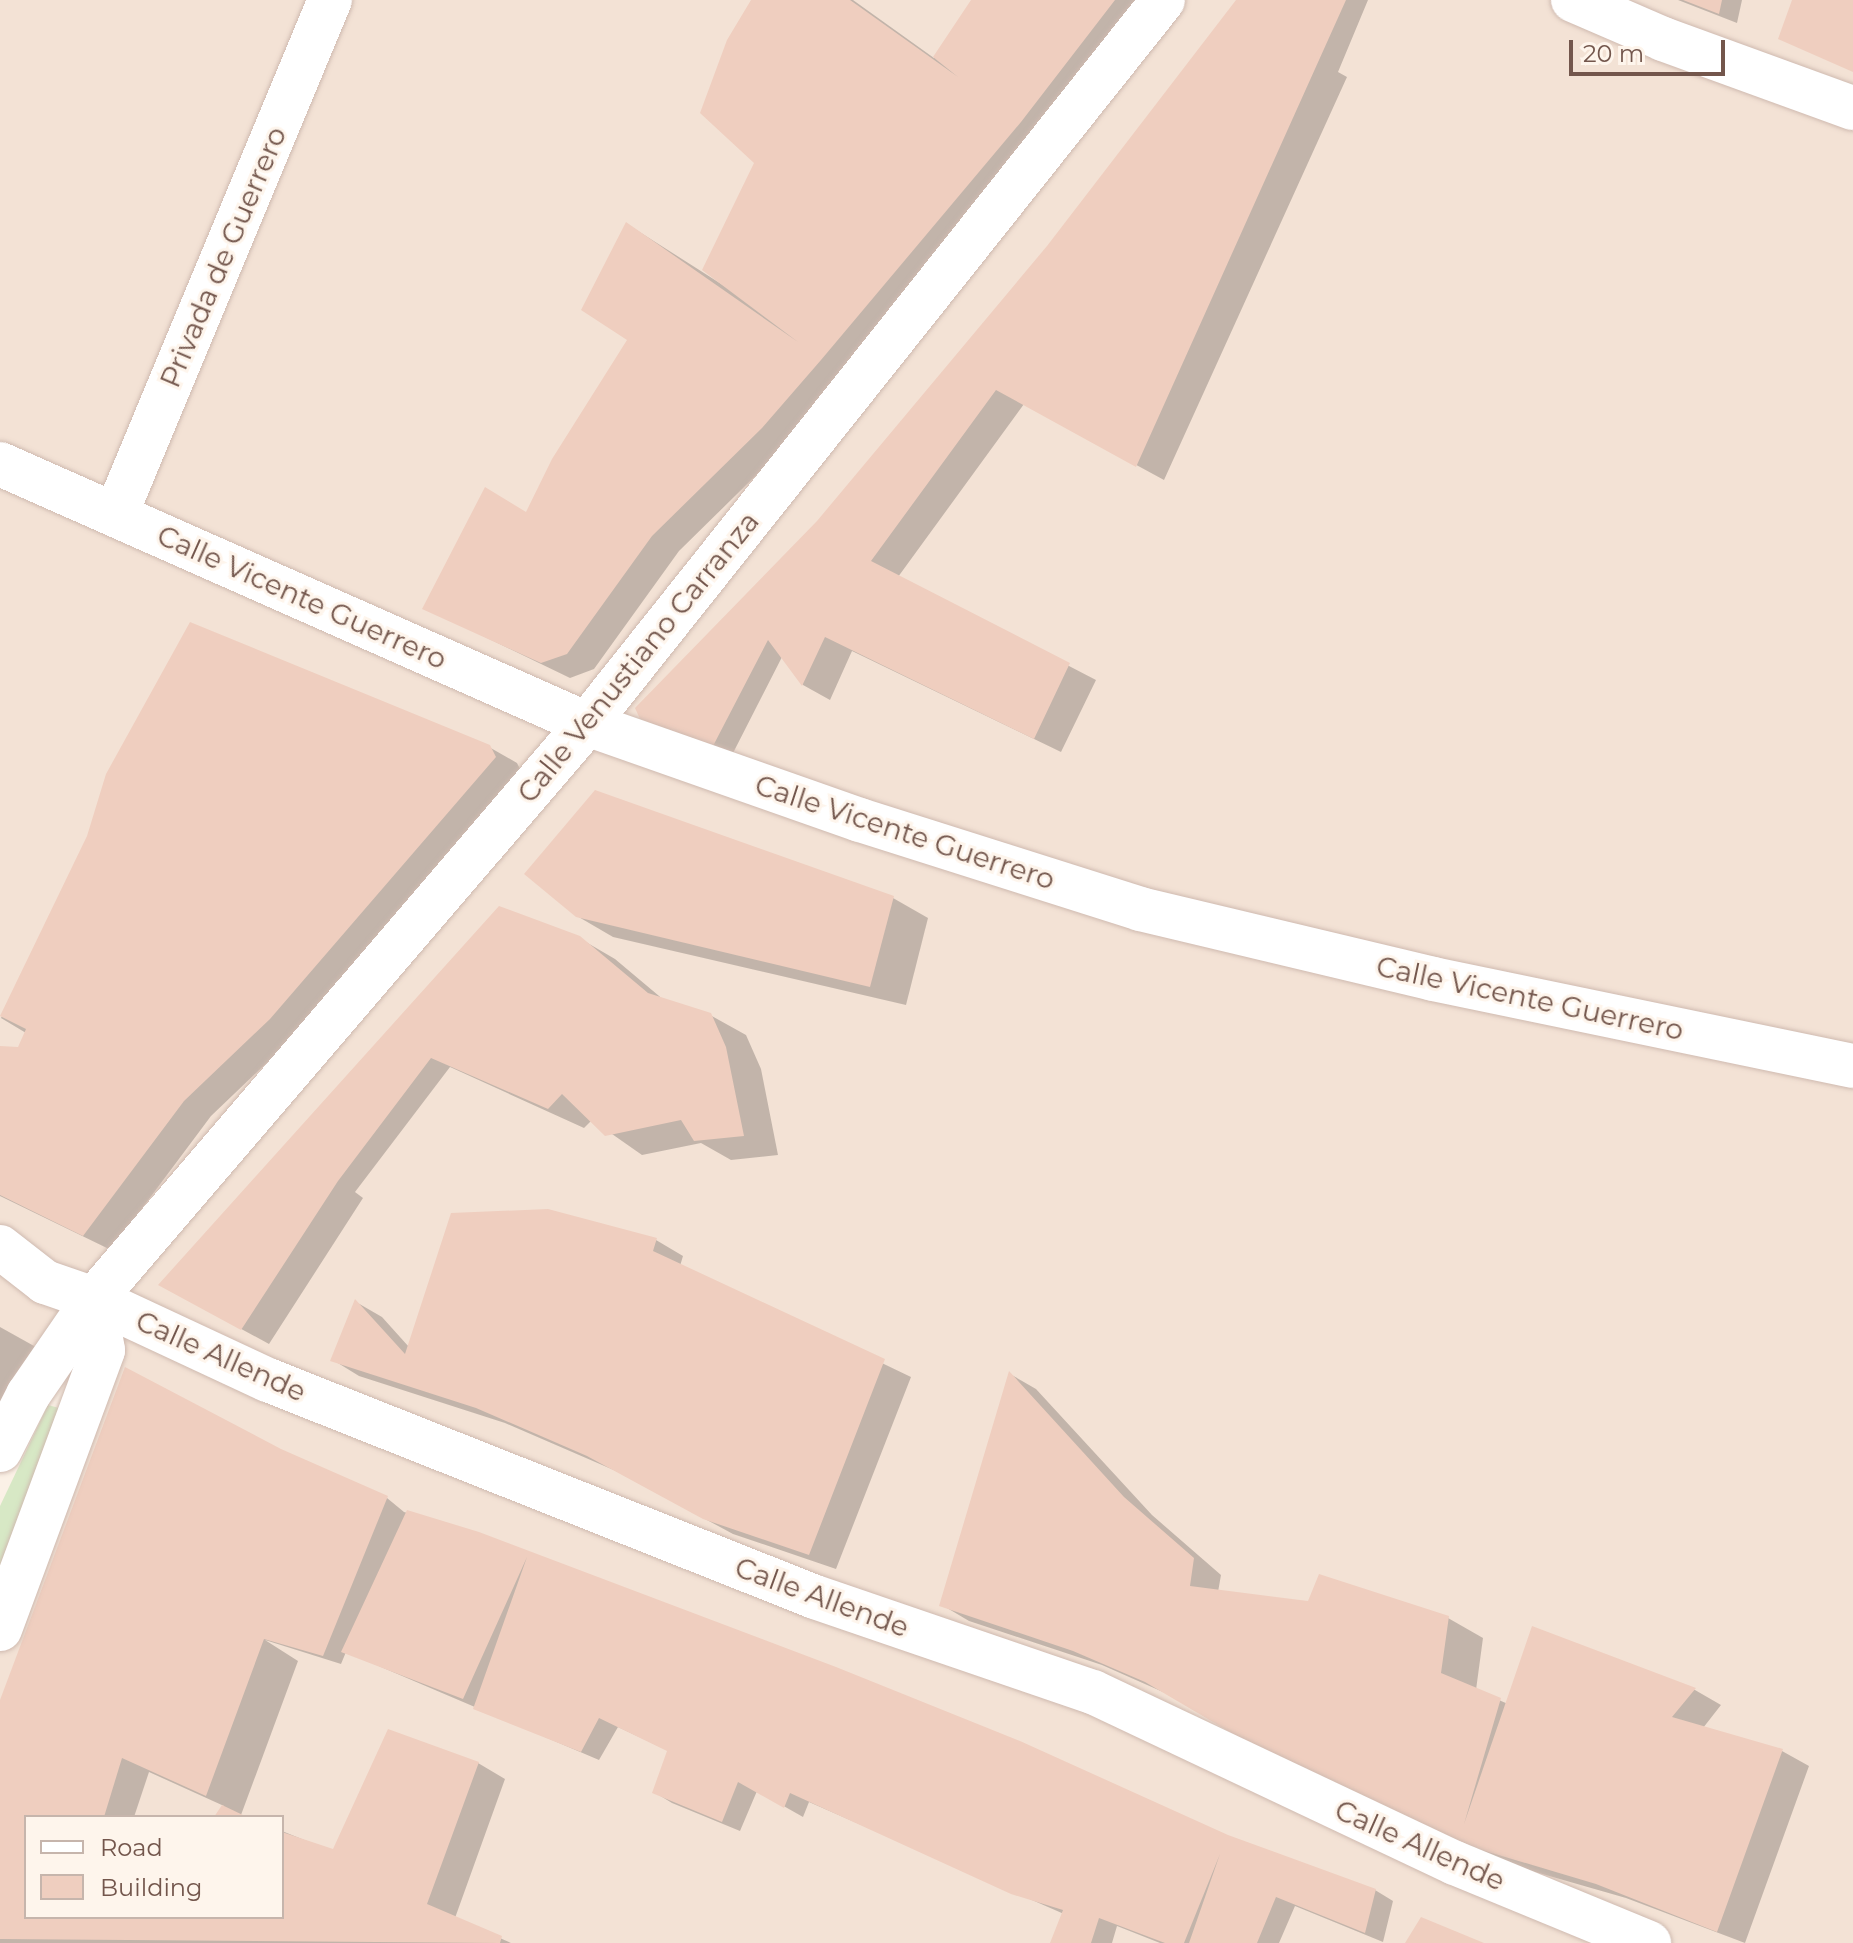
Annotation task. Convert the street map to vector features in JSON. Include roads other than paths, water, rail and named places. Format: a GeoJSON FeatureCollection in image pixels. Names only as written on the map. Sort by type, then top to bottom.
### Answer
{"type":"FeatureCollection","features":[{"type":"Feature","properties":{"kind":"street","name":"Privada de Guerrero"},"geometry":{"type":"LineString","coordinates":[[116,514],[330,0]]}},
{"type":"Feature","properties":{"kind":"street","name":"Calle Venustiano Carranza"},"geometry":{"type":"LineString","coordinates":[[0,1450],[28,1395],[94,1299],[587,724],[1163,0]]}},
{"type":"Feature","properties":{"kind":"street"},"geometry":{"type":"LineString","coordinates":[[1573,0],[1663,39],[1853,108]]}},
{"type":"Feature","properties":{"kind":"street","name":"Calle Vicente Guerrero"},"geometry":{"type":"LineString","coordinates":[[0,464],[587,724],[860,820],[1140,909],[1433,979],[1853,1066]]}},
{"type":"Feature","properties":{"kind":"street","name":"Calle Allende"},"geometry":{"type":"LineString","coordinates":[[0,1247],[45,1282],[94,1299],[268,1380],[785,1585],[1093,1692],[1455,1863],[1649,1943]]}},
{"type":"Feature","properties":{"kind":"street"},"geometry":{"type":"LineString","coordinates":[[1,1625],[103,1350],[94,1299]]}}]}
